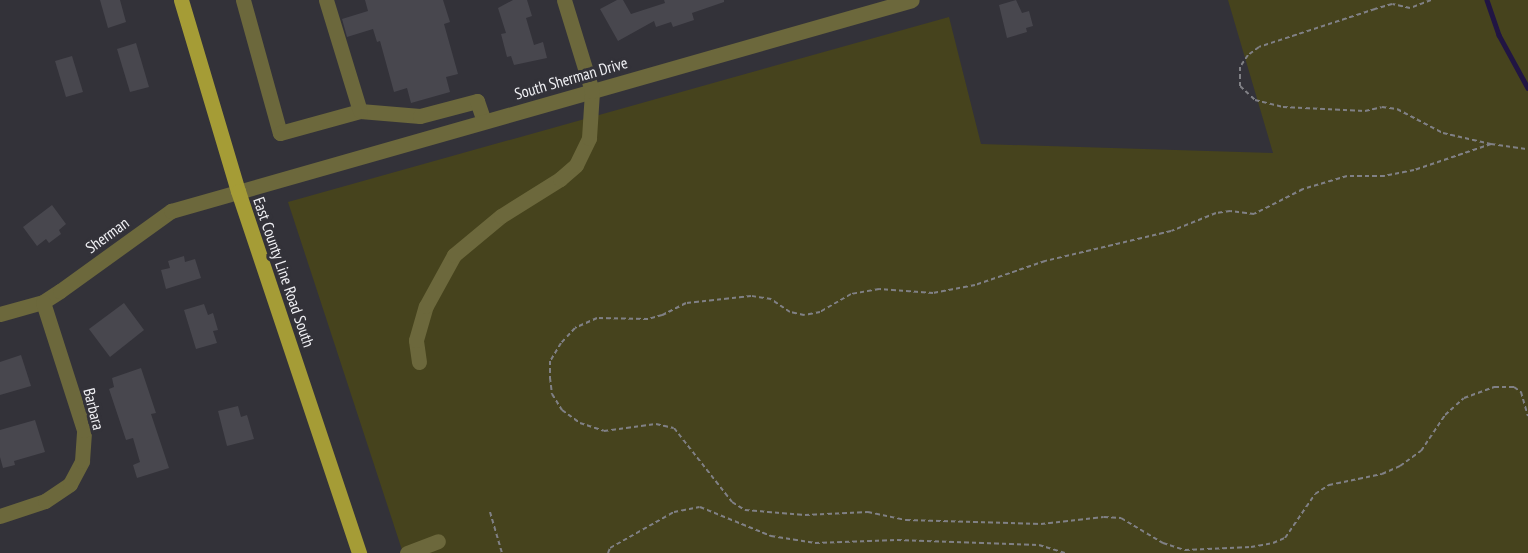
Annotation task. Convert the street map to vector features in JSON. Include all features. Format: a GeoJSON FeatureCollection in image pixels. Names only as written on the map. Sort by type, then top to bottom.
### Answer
{"type":"FeatureCollection","features":[{"type":"Feature","properties":{"kind":"main road","name":"East County Line Road South"},"geometry":{"type":"LineString","coordinates":[[181,0],[238,191],[359,553]]}},
{"type":"Feature","properties":{"kind":"street"},"geometry":{"type":"LineString","coordinates":[[243,0],[280,134],[360,111],[420,116],[477,101],[484,121]]}},
{"type":"Feature","properties":{"kind":"street"},"geometry":{"type":"LineString","coordinates":[[326,0],[360,111]]}},
{"type":"Feature","properties":{"kind":"street"},"geometry":{"type":"LineString","coordinates":[[419,362],[416,340],[426,306],[454,255],[501,216],[576,165],[589,138],[592,91],[564,0]]}},
{"type":"Feature","properties":{"kind":"street","name":"South Sherman Drive"},"geometry":{"type":"LineString","coordinates":[[238,191],[912,0]]}},
{"type":"Feature","properties":{"kind":"street","name":"Sherman"},"geometry":{"type":"LineString","coordinates":[[0,314],[43,302],[171,211],[238,191]]}},
{"type":"Feature","properties":{"kind":"street","name":"Barbara"},"geometry":{"type":"LineString","coordinates":[[0,516],[45,501],[62,490],[70,484],[82,460],[84,430],[43,302]]}},
{"type":"Feature","properties":{"kind":"street"},"geometry":{"type":"LineString","coordinates":[[407,553],[438,541]]}},
{"type":"Feature","properties":{"kind":"path"},"geometry":{"type":"LineString","coordinates":[[1431,0],[1410,8],[1392,4],[1259,47],[1248,55],[1240,67],[1240,86],[1255,100],[1283,107],[1365,111],[1382,107],[1397,109],[1443,133],[1491,144],[1528,149]]}},
{"type":"Feature","properties":{"kind":"path"},"geometry":{"type":"LineString","coordinates":[[1491,144],[1414,170],[1384,176],[1347,176],[1303,189],[1254,214],[1230,211],[1216,213],[1171,231],[1045,261],[975,285],[933,294],[879,289],[851,294],[820,312],[804,315],[790,312],[771,299],[751,296],[686,303],[663,315],[648,319],[597,318],[576,328],[561,343],[550,361],[552,394],[562,410],[580,423],[604,431],[656,424],[674,428],[732,502],[745,510],[805,515],[868,512],[906,520],[1041,524],[1121,518],[1163,543],[1185,550],[1251,547],[1285,538],[1315,494],[1329,485],[1382,474],[1400,466],[1421,452],[1445,415],[1464,398],[1494,387],[1514,387],[1521,392],[1528,416]]}},
{"type":"Feature","properties":{"kind":"path"},"geometry":{"type":"LineString","coordinates":[[608,553],[610,548],[674,512],[700,507],[771,536],[815,543],[897,540],[1039,545],[1065,553]]}},
{"type":"Feature","properties":{"kind":"path"},"geometry":{"type":"LineString","coordinates":[[490,512],[502,553]]}},
{"type":"Feature","properties":{"kind":"shaded area"},"geometry":{"type":"Polygon","coordinates":[[[1228,0],[1528,0],[1528,553],[403,553],[288,202],[949,17],[981,144],[1273,153],[1228,0]]]}},
{"type":"Feature","properties":{"kind":"building"},"geometry":{"type":"Polygon","coordinates":[[[100,0],[120,0],[126,22],[108,28],[100,0]]]}},
{"type":"Feature","properties":{"kind":"building"},"geometry":{"type":"Polygon","coordinates":[[[365,0],[443,0],[450,22],[444,24],[458,74],[446,77],[450,92],[411,103],[407,88],[394,92],[380,41],[377,42],[373,29],[347,37],[342,19],[368,11],[365,0]]]}},
{"type":"Feature","properties":{"kind":"building"},"geometry":{"type":"Polygon","coordinates":[[[513,0],[527,0],[532,16],[526,18],[534,45],[543,42],[547,58],[514,65],[511,56],[507,57],[501,34],[506,33],[498,8],[513,0]]]}},
{"type":"Feature","properties":{"kind":"building"},"geometry":{"type":"Polygon","coordinates":[[[617,0],[623,0],[631,14],[665,3],[664,0],[724,0],[724,2],[692,13],[694,20],[673,27],[671,22],[656,27],[654,21],[618,41],[600,9],[617,0]]]}},
{"type":"Feature","properties":{"kind":"building"},"geometry":{"type":"Polygon","coordinates":[[[1016,0],[1022,13],[1029,11],[1033,26],[1026,28],[1027,32],[1007,38],[999,5],[1016,0]]]}},
{"type":"Feature","properties":{"kind":"building"},"geometry":{"type":"Polygon","coordinates":[[[136,43],[149,87],[130,92],[117,49],[136,43]]]}},
{"type":"Feature","properties":{"kind":"building"},"geometry":{"type":"Polygon","coordinates":[[[72,56],[83,92],[66,97],[55,61],[72,56]]]}},
{"type":"Feature","properties":{"kind":"building"},"geometry":{"type":"Polygon","coordinates":[[[52,205],[66,224],[59,230],[61,234],[49,243],[46,239],[37,246],[23,227],[52,205]]]}},
{"type":"Feature","properties":{"kind":"building"},"geometry":{"type":"Polygon","coordinates":[[[184,256],[185,262],[195,259],[201,278],[166,289],[161,270],[170,268],[168,261],[184,256]]]}},
{"type":"Feature","properties":{"kind":"building"},"geometry":{"type":"Polygon","coordinates":[[[124,303],[144,330],[110,357],[89,329],[124,303]]]}},
{"type":"Feature","properties":{"kind":"building"},"geometry":{"type":"Polygon","coordinates":[[[204,304],[208,315],[213,313],[218,330],[213,331],[217,343],[196,349],[184,310],[204,304]]]}},
{"type":"Feature","properties":{"kind":"building"},"geometry":{"type":"Polygon","coordinates":[[[21,355],[31,386],[0,395],[0,362],[21,355]]]}},
{"type":"Feature","properties":{"kind":"building"},"geometry":{"type":"Polygon","coordinates":[[[141,368],[156,413],[151,414],[169,468],[137,478],[133,465],[140,462],[133,438],[126,440],[109,389],[114,387],[112,378],[141,368]]]}},
{"type":"Feature","properties":{"kind":"building"},"geometry":{"type":"Polygon","coordinates":[[[238,406],[241,417],[247,415],[254,439],[227,446],[218,411],[238,406]]]}},
{"type":"Feature","properties":{"kind":"building"},"geometry":{"type":"Polygon","coordinates":[[[35,420],[45,452],[14,461],[15,465],[3,468],[0,457],[0,430],[35,420]]]}},
{"type":"Feature","properties":{"kind":"waterway"},"geometry":{"type":"LineString","coordinates":[[1487,0],[1499,35],[1528,88]]}}]}
